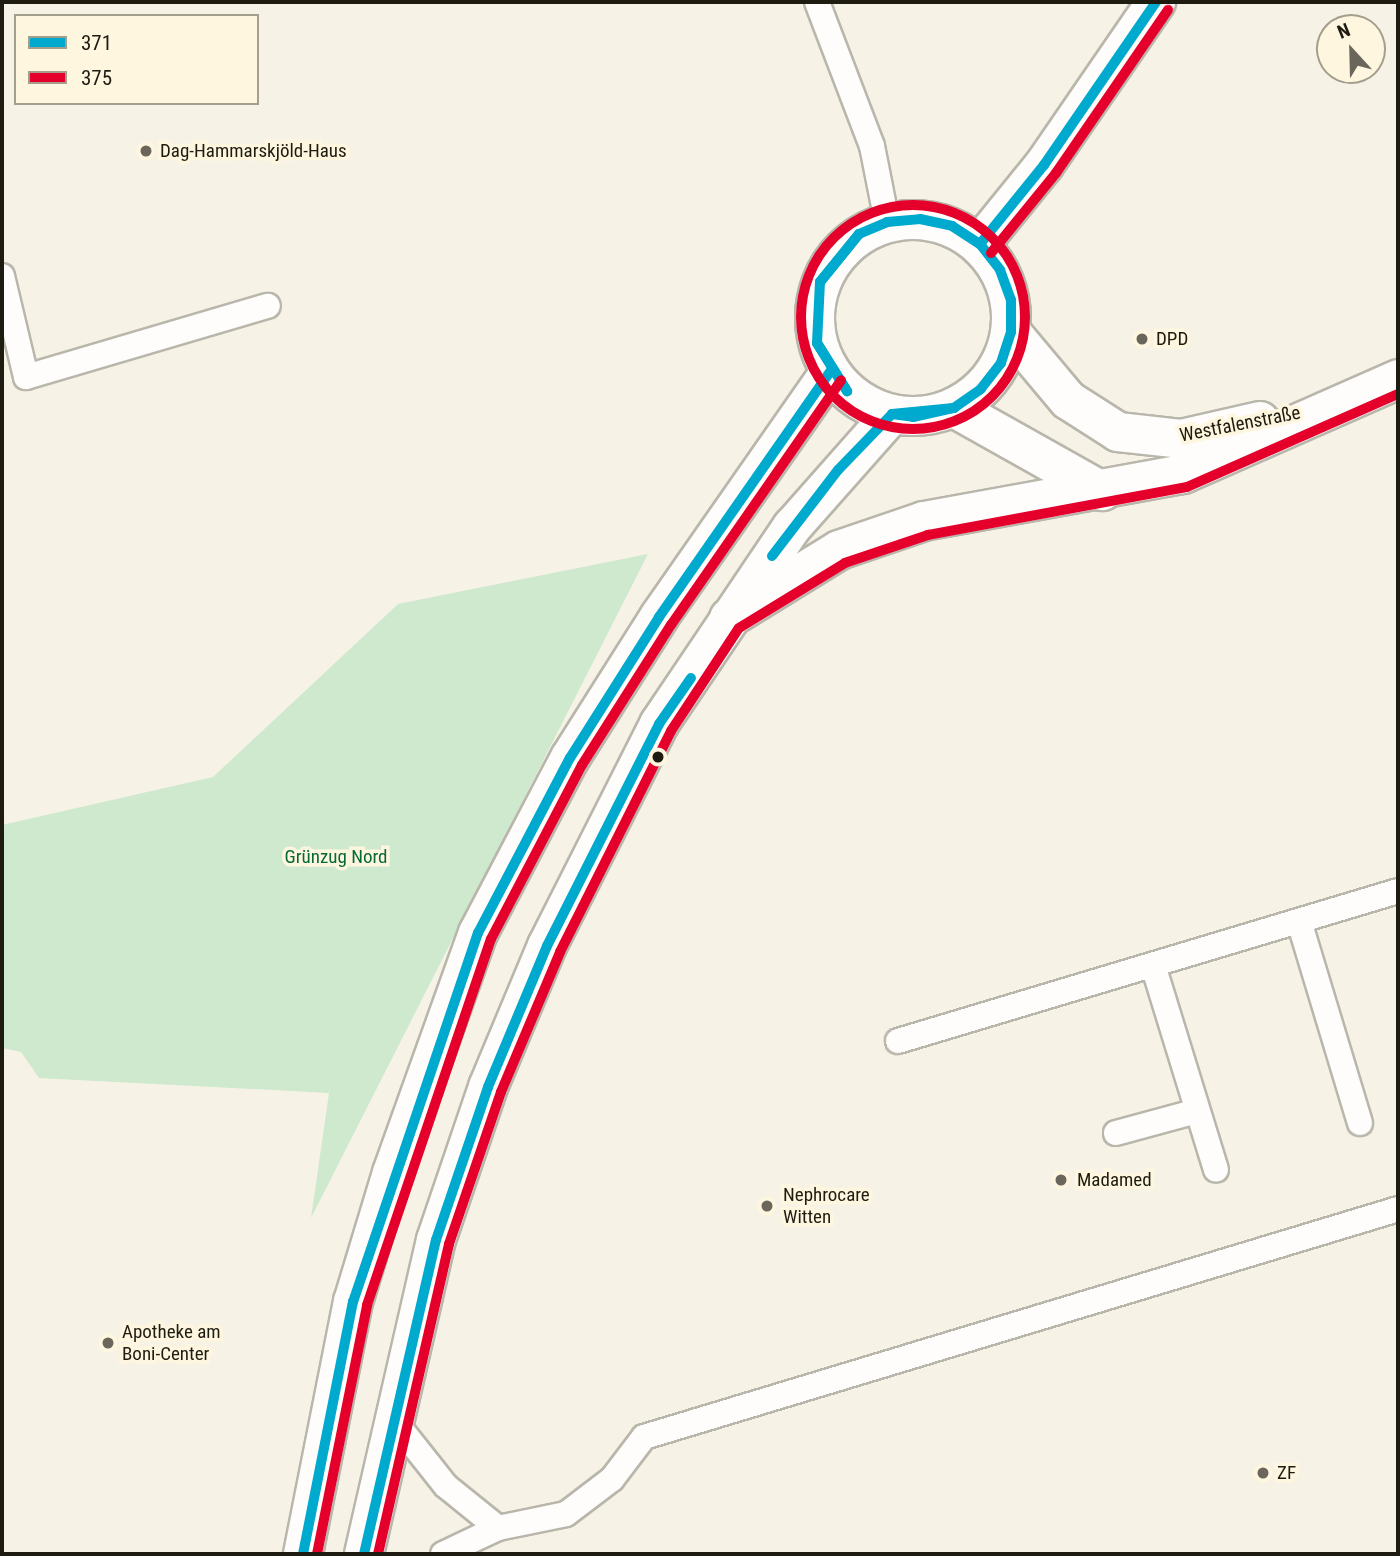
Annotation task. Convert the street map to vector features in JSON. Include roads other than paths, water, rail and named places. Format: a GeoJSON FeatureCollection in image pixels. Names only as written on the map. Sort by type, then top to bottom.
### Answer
{"type":"FeatureCollection","features":[{"type":"Feature","properties":{"kind":"main road"},"geometry":{"type":"LineString","coordinates":[[980,244],[1044,166],[1156,2]]}},
{"type":"Feature","properties":{"kind":"main road"},"geometry":{"type":"LineString","coordinates":[[920,219],[952,226],[980,244],[1000,270],[1010,300],[1011,332],[1001,363],[981,389],[954,408],[892,414],[868,406],[830,372],[815,323],[820,282],[859,234],[887,222],[920,219]]}},
{"type":"Feature","properties":{"kind":"main road","name":"Westfalenstraße"},"geometry":{"type":"LineString","coordinates":[[1011,332],[1069,401],[1118,432],[1181,439],[1341,402]]}},
{"type":"Feature","properties":{"kind":"main road"},"geometry":{"type":"LineString","coordinates":[[303,1554],[353,1302],[392,1172],[478,933],[570,758],[692,568],[830,372]]}},
{"type":"Feature","properties":{"kind":"main road","name":"Westfalenstraße"},"geometry":{"type":"LineString","coordinates":[[729,618],[839,550],[924,521],[1102,491],[1182,474],[1398,379]]}},
{"type":"Feature","properties":{"kind":"main road"},"geometry":{"type":"LineString","coordinates":[[954,408],[1102,491]]}},
{"type":"Feature","properties":{"kind":"main road"},"geometry":{"type":"LineString","coordinates":[[364,1554],[397,1423],[436,1240],[488,1087],[547,946],[659,724],[729,618],[822,489],[892,414]]}},
{"type":"Feature","properties":{"kind":"lane"},"geometry":{"type":"LineString","coordinates":[[817,2],[872,146],[887,222]]}},
{"type":"Feature","properties":{"kind":"lane"},"geometry":{"type":"LineString","coordinates":[[2,276],[26,377],[268,306]]}},
{"type":"Feature","properties":{"kind":"lane"},"geometry":{"type":"LineString","coordinates":[[898,1041],[1398,891]]}},
{"type":"Feature","properties":{"kind":"lane"},"geometry":{"type":"LineString","coordinates":[[1299,921],[1360,1123]]}},
{"type":"Feature","properties":{"kind":"lane"},"geometry":{"type":"LineString","coordinates":[[1153,965],[1216,1170]]}},
{"type":"Feature","properties":{"kind":"lane"},"geometry":{"type":"LineString","coordinates":[[1116,1133],[1197,1111]]}},
{"type":"Feature","properties":{"kind":"lane"},"geometry":{"type":"LineString","coordinates":[[443,1554],[498,1528],[566,1514],[612,1479],[644,1437],[1398,1209]]}},
{"type":"Feature","properties":{"kind":"lane"},"geometry":{"type":"LineString","coordinates":[[397,1423],[446,1486],[498,1528]]}},
{"type":"Feature","properties":{"kind":"place","name":"Dag-Hammarskjöld-Haus"},"geometry":{"type":"Point","coordinates":[146,151]}},
{"type":"Feature","properties":{"kind":"place","name":"DPD"},"geometry":{"type":"Point","coordinates":[1142,339]}},
{"type":"Feature","properties":{"kind":"place","name":"Madamed"},"geometry":{"type":"Point","coordinates":[1061,1180]}},
{"type":"Feature","properties":{"kind":"place","name":"Nephrocare Witten"},"geometry":{"type":"Point","coordinates":[767,1206]}},
{"type":"Feature","properties":{"kind":"place","name":"Apotheke am Boni-Center"},"geometry":{"type":"Point","coordinates":[108,1343]}},
{"type":"Feature","properties":{"kind":"place","name":"ZF"},"geometry":{"type":"Point","coordinates":[1263,1473]}},
{"type":"Feature","properties":{"kind":"park label","name":"Grünzug Nord"},"geometry":{"type":"Point","coordinates":[336,857]}}]}
